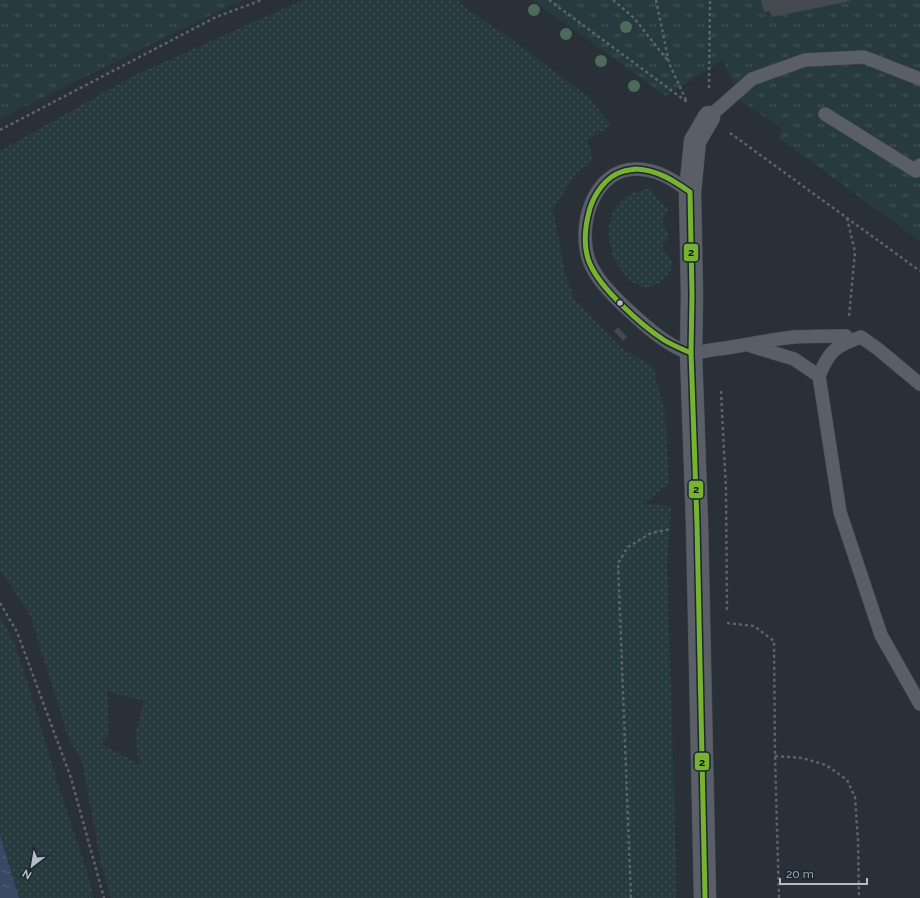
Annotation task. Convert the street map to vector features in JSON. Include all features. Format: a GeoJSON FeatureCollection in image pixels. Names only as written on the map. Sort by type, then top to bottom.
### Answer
{"type":"FeatureCollection","features":[{"type":"Feature","properties":{"kind":"street"},"geometry":{"type":"LineString","coordinates":[[705,898],[697,524],[691,353],[692,294],[690,192],[694,141],[708,117]]}},
{"type":"Feature","properties":{"kind":"lane"},"geometry":{"type":"LineString","coordinates":[[708,117],[752,79],[805,60],[864,57],[920,79]]}},
{"type":"Feature","properties":{"kind":"lane"},"geometry":{"type":"LineString","coordinates":[[825,114],[916,171],[920,165]]}},
{"type":"Feature","properties":{"kind":"lane"},"geometry":{"type":"LineString","coordinates":[[690,192],[662,174],[649,170],[635,169],[621,171],[611,177],[601,186],[594,197],[586,222],[585,236],[590,263],[597,275],[622,304],[664,340],[691,353],[795,337],[846,336]]}},
{"type":"Feature","properties":{"kind":"lane"},"geometry":{"type":"LineString","coordinates":[[920,384],[878,349],[860,337],[843,343],[833,351],[824,364],[819,376],[840,512],[881,635],[920,704]]}},
{"type":"Feature","properties":{"kind":"lane"},"geometry":{"type":"LineString","coordinates":[[745,344],[794,359],[819,376]]}},
{"type":"Feature","properties":{"kind":"path"},"geometry":{"type":"LineString","coordinates":[[0,130],[216,17],[262,0]]}},
{"type":"Feature","properties":{"kind":"path"},"geometry":{"type":"LineString","coordinates":[[550,0],[920,271]]}},
{"type":"Feature","properties":{"kind":"path"},"geometry":{"type":"LineString","coordinates":[[613,0],[634,18],[669,63]]}},
{"type":"Feature","properties":{"kind":"path"},"geometry":{"type":"LineString","coordinates":[[656,0],[669,63],[686,100]]}},
{"type":"Feature","properties":{"kind":"path"},"geometry":{"type":"LineString","coordinates":[[708,117],[710,0]]}},
{"type":"Feature","properties":{"kind":"path"},"geometry":{"type":"LineString","coordinates":[[846,336],[856,252],[847,218]]}},
{"type":"Feature","properties":{"kind":"path"},"geometry":{"type":"LineString","coordinates":[[718,349],[726,490],[727,623],[754,626],[774,641],[775,756],[779,898]]}},
{"type":"Feature","properties":{"kind":"path"},"geometry":{"type":"LineString","coordinates":[[631,898],[618,563],[628,547],[651,533],[697,524]]}},
{"type":"Feature","properties":{"kind":"path"},"geometry":{"type":"LineString","coordinates":[[0,603],[17,632],[71,778],[104,898]]}},
{"type":"Feature","properties":{"kind":"path"},"geometry":{"type":"LineString","coordinates":[[775,756],[802,758],[826,765],[847,780],[855,797],[858,840],[859,898]]}},
{"type":"Feature","properties":{"kind":"green space"},"geometry":{"type":"Polygon","coordinates":[[[0,0],[243,0],[0,119],[0,0]]]}},
{"type":"Feature","properties":{"kind":"green space"},"geometry":{"type":"Polygon","coordinates":[[[303,0],[457,0],[465,8],[517,43],[587,96],[611,125],[588,140],[593,160],[575,175],[553,209],[565,273],[574,299],[620,347],[653,367],[665,411],[669,484],[644,503],[671,507],[667,564],[677,898],[111,898],[101,863],[82,761],[69,739],[30,615],[0,569],[0,151],[133,76],[303,0]],[[107,691],[109,734],[101,744],[139,764],[135,736],[144,701],[107,691]]]}},
{"type":"Feature","properties":{"kind":"green space"},"geometry":{"type":"Polygon","coordinates":[[[532,0],[920,0],[920,241],[779,138],[782,129],[740,100],[723,60],[666,96],[532,0]]]}},
{"type":"Feature","properties":{"kind":"green space"},"geometry":{"type":"Polygon","coordinates":[[[649,188],[660,202],[668,209],[662,223],[669,236],[662,247],[671,260],[673,267],[660,283],[646,288],[630,281],[614,260],[608,233],[612,212],[625,196],[649,188]]]}},
{"type":"Feature","properties":{"kind":"green space"},"geometry":{"type":"Polygon","coordinates":[[[0,616],[14,642],[57,781],[87,871],[94,898],[19,898],[0,835],[0,616]]]}},
{"type":"Feature","properties":{"kind":"water"},"geometry":{"type":"Polygon","coordinates":[[[0,835],[19,898],[0,898],[0,835]]]}},
{"type":"Feature","properties":{"kind":"building"},"geometry":{"type":"Polygon","coordinates":[[[761,0],[851,1],[772,17],[770,11],[764,12],[761,0]]]}},
{"type":"Feature","properties":{"kind":"building"},"geometry":{"type":"Polygon","coordinates":[[[618,327],[627,337],[623,341],[614,331],[618,327]]]}},
{"type":"Feature","properties":{"kind":"transit line","name":"2"},"geometry":{"type":"LineString","coordinates":[[636,169],[651,171],[664,176],[690,192],[692,295],[691,353],[664,340],[622,306],[595,274],[587,257],[585,236],[590,208],[595,197],[602,186],[616,174],[623,171],[636,169]]}},
{"type":"Feature","properties":{"kind":"transit line","name":"2"},"geometry":{"type":"LineString","coordinates":[[691,353],[697,524],[705,898]]}}]}
